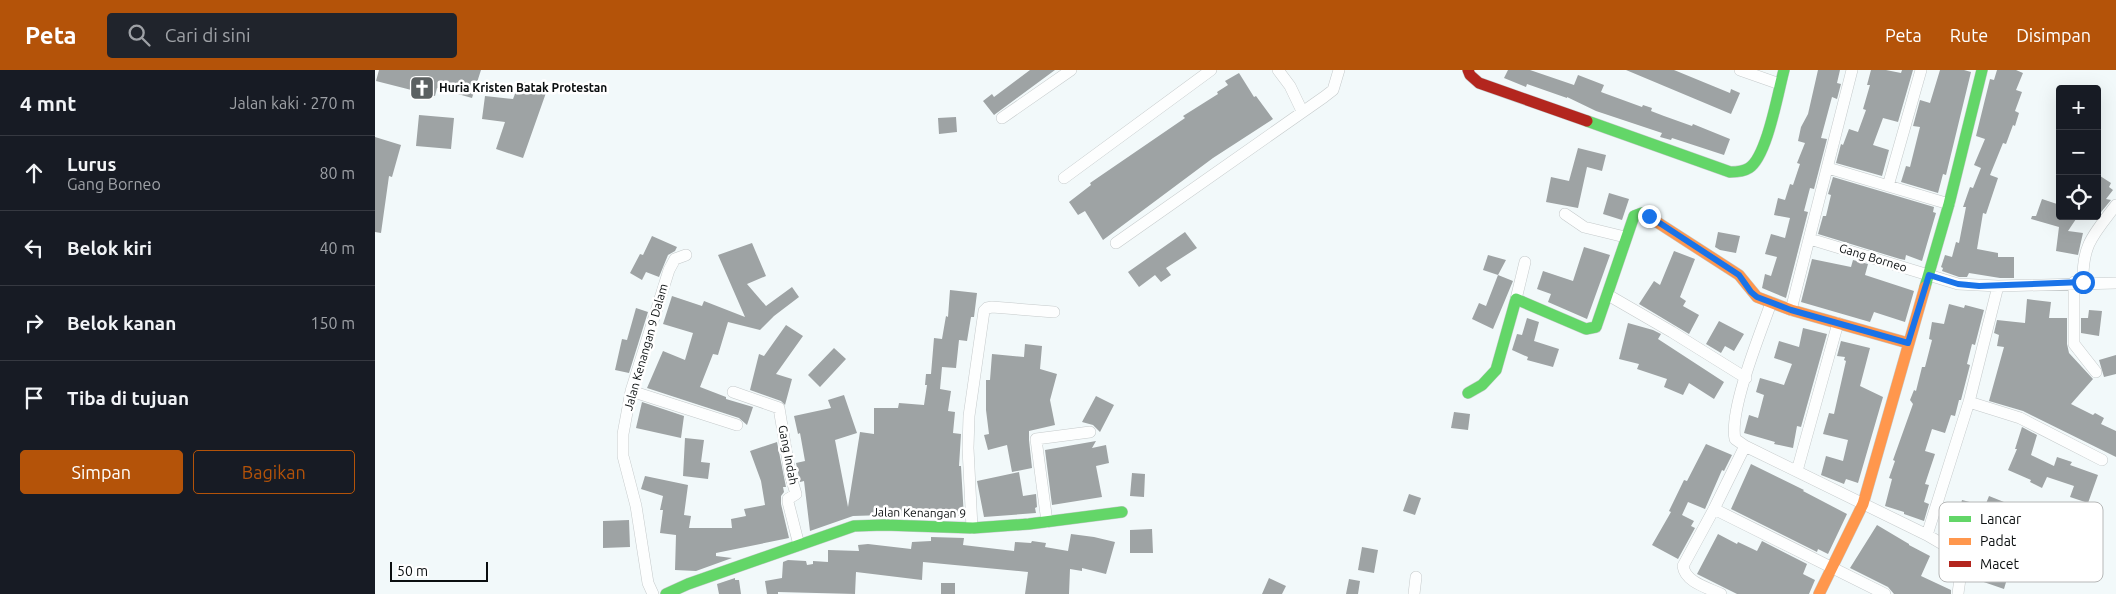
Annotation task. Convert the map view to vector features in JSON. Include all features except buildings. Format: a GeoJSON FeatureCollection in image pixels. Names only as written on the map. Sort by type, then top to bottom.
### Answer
{"type":"FeatureCollection","features":[{"type":"Feature","properties":{"kind":"street"},"geometry":{"type":"LineString","coordinates":[[1001,118],[1071,70]]}},
{"type":"Feature","properties":{"kind":"street"},"geometry":{"type":"LineString","coordinates":[[1064,178],[1211,70]]}},
{"type":"Feature","properties":{"kind":"street"},"geometry":{"type":"LineString","coordinates":[[1278,70],[1302,111]]}},
{"type":"Feature","properties":{"kind":"street"},"geometry":{"type":"LineString","coordinates":[[1116,244],[1333,90],[1339,76],[1339,70]]}},
{"type":"Feature","properties":{"kind":"street"},"geometry":{"type":"LineString","coordinates":[[1468,70],[1470,76],[1479,83],[1730,172],[1740,173],[1752,166],[1761,154],[1784,70]]}},
{"type":"Feature","properties":{"kind":"street"},"geometry":{"type":"LineString","coordinates":[[1740,70],[1780,84]]}},
{"type":"Feature","properties":{"kind":"street"},"geometry":{"type":"LineString","coordinates":[[1791,310],[1852,70]]}},
{"type":"Feature","properties":{"kind":"street"},"geometry":{"type":"LineString","coordinates":[[1888,186],[1921,70]]}},
{"type":"Feature","properties":{"kind":"street"},"geometry":{"type":"LineString","coordinates":[[1819,594],[1863,504],[1949,204],[1982,70]]}},
{"type":"Feature","properties":{"kind":"street"},"geometry":{"type":"LineString","coordinates":[[1828,168],[1949,204]]}},
{"type":"Feature","properties":{"kind":"street"},"geometry":{"type":"LineString","coordinates":[[2096,372],[2074,344],[2079,282],[2089,242],[2116,205]]}},
{"type":"Feature","properties":{"kind":"street"},"geometry":{"type":"LineString","coordinates":[[1516,299],[1590,330],[1599,324],[1625,237],[1634,216],[1642,213],[1739,275],[1751,292],[1771,303],[1908,343]]}},
{"type":"Feature","properties":{"kind":"street"},"geometry":{"type":"LineString","coordinates":[[1565,214],[1584,227],[1625,237]]}},
{"type":"Feature","properties":{"kind":"street","name":"Gang Borneo"},"geometry":{"type":"LineString","coordinates":[[1810,239],[1958,284],[1998,286],[2079,282],[2116,283]]}},
{"type":"Feature","properties":{"kind":"street","name":"Jalan Kenangan 9 Dalam"},"geometry":{"type":"LineString","coordinates":[[653,594],[648,583],[635,506],[623,456],[623,434],[631,391],[669,270],[675,259],[686,254]]}},
{"type":"Feature","properties":{"kind":"street"},"geometry":{"type":"LineString","coordinates":[[1468,394],[1482,385],[1497,370],[1525,262]]}},
{"type":"Feature","properties":{"kind":"street"},"geometry":{"type":"LineString","coordinates":[[1927,536],[1969,402],[1998,286]]}},
{"type":"Feature","properties":{"kind":"street"},"geometry":{"type":"LineString","coordinates":[[1608,296],[1672,332],[1746,378]]}},
{"type":"Feature","properties":{"kind":"street"},"geometry":{"type":"LineString","coordinates":[[1771,303],[1733,423],[1735,439],[1745,446],[1939,543]]}},
{"type":"Feature","properties":{"kind":"street"},"geometry":{"type":"LineString","coordinates":[[972,528],[968,448],[969,416],[984,311],[992,306],[1054,312]]}},
{"type":"Feature","properties":{"kind":"street"},"geometry":{"type":"LineString","coordinates":[[1797,471],[1838,324]]}},
{"type":"Feature","properties":{"kind":"street"},"geometry":{"type":"LineString","coordinates":[[631,391],[737,425]]}},
{"type":"Feature","properties":{"kind":"street","name":"Gang Indah"},"geometry":{"type":"LineString","coordinates":[[733,392],[779,408],[790,474],[796,494],[788,502],[799,545]]}},
{"type":"Feature","properties":{"kind":"street"},"geometry":{"type":"LineString","coordinates":[[1969,402],[2020,418],[2102,460]]}},
{"type":"Feature","properties":{"kind":"street"},"geometry":{"type":"LineString","coordinates":[[1047,522],[1036,439],[1090,432]]}},
{"type":"Feature","properties":{"kind":"street"},"geometry":{"type":"LineString","coordinates":[[1721,594],[1689,578],[1684,572],[1683,566],[1714,510],[1745,446]]}},
{"type":"Feature","properties":{"kind":"street"},"geometry":{"type":"LineString","coordinates":[[1714,510],[1885,594]]}},
{"type":"Feature","properties":{"kind":"street","name":"Jalan Kenangan 9"},"geometry":{"type":"LineString","coordinates":[[666,594],[688,584],[854,526],[872,524],[972,528],[1047,522],[1122,512]]}},
{"type":"Feature","properties":{"kind":"street"},"geometry":{"type":"LineString","coordinates":[[1415,594],[1416,577]]}},
{"type":"Feature","properties":{"kind":"traffic: fast"},"geometry":{"type":"LineString","coordinates":[[1587,121],[1730,172],[1742,171],[1749,168],[1755,162],[1761,151],[1771,123],[1784,70]]}},
{"type":"Feature","properties":{"kind":"traffic: fast"},"geometry":{"type":"LineString","coordinates":[[1925,287],[1949,204],[1982,70]]}},
{"type":"Feature","properties":{"kind":"traffic: fast"},"geometry":{"type":"LineString","coordinates":[[1468,393],[1482,385],[1496,370],[1516,299],[1586,329],[1596,327],[1634,216],[1642,213],[1646,215]]}},
{"type":"Feature","properties":{"kind":"traffic: fast"},"geometry":{"type":"LineString","coordinates":[[666,594],[688,584],[854,526],[884,525],[973,528],[1029,524],[1122,512]]}},
{"type":"Feature","properties":{"kind":"traffic: slow"},"geometry":{"type":"LineString","coordinates":[[1646,215],[1739,275],[1757,297],[1791,310],[1908,343]]}},
{"type":"Feature","properties":{"kind":"traffic: slow"},"geometry":{"type":"LineString","coordinates":[[1819,594],[1863,504],[1925,287]]}},
{"type":"Feature","properties":{"kind":"traffic: jam"},"geometry":{"type":"LineString","coordinates":[[1468,70],[1470,75],[1479,83],[1587,121]]}},
{"type":"Feature","properties":{"kind":"place","name":"Huria Kristen Batak Protestan"},"geometry":{"type":"Point","coordinates":[422,88]}},
{"type":"Feature","properties":{"kind":"route"},"geometry":{"type":"LineString","coordinates":[[1649,216],[1739,275],[1757,297],[1791,310],[1908,343],[1929,275],[1958,284],[1979,286],[2083,282]]}}]}
